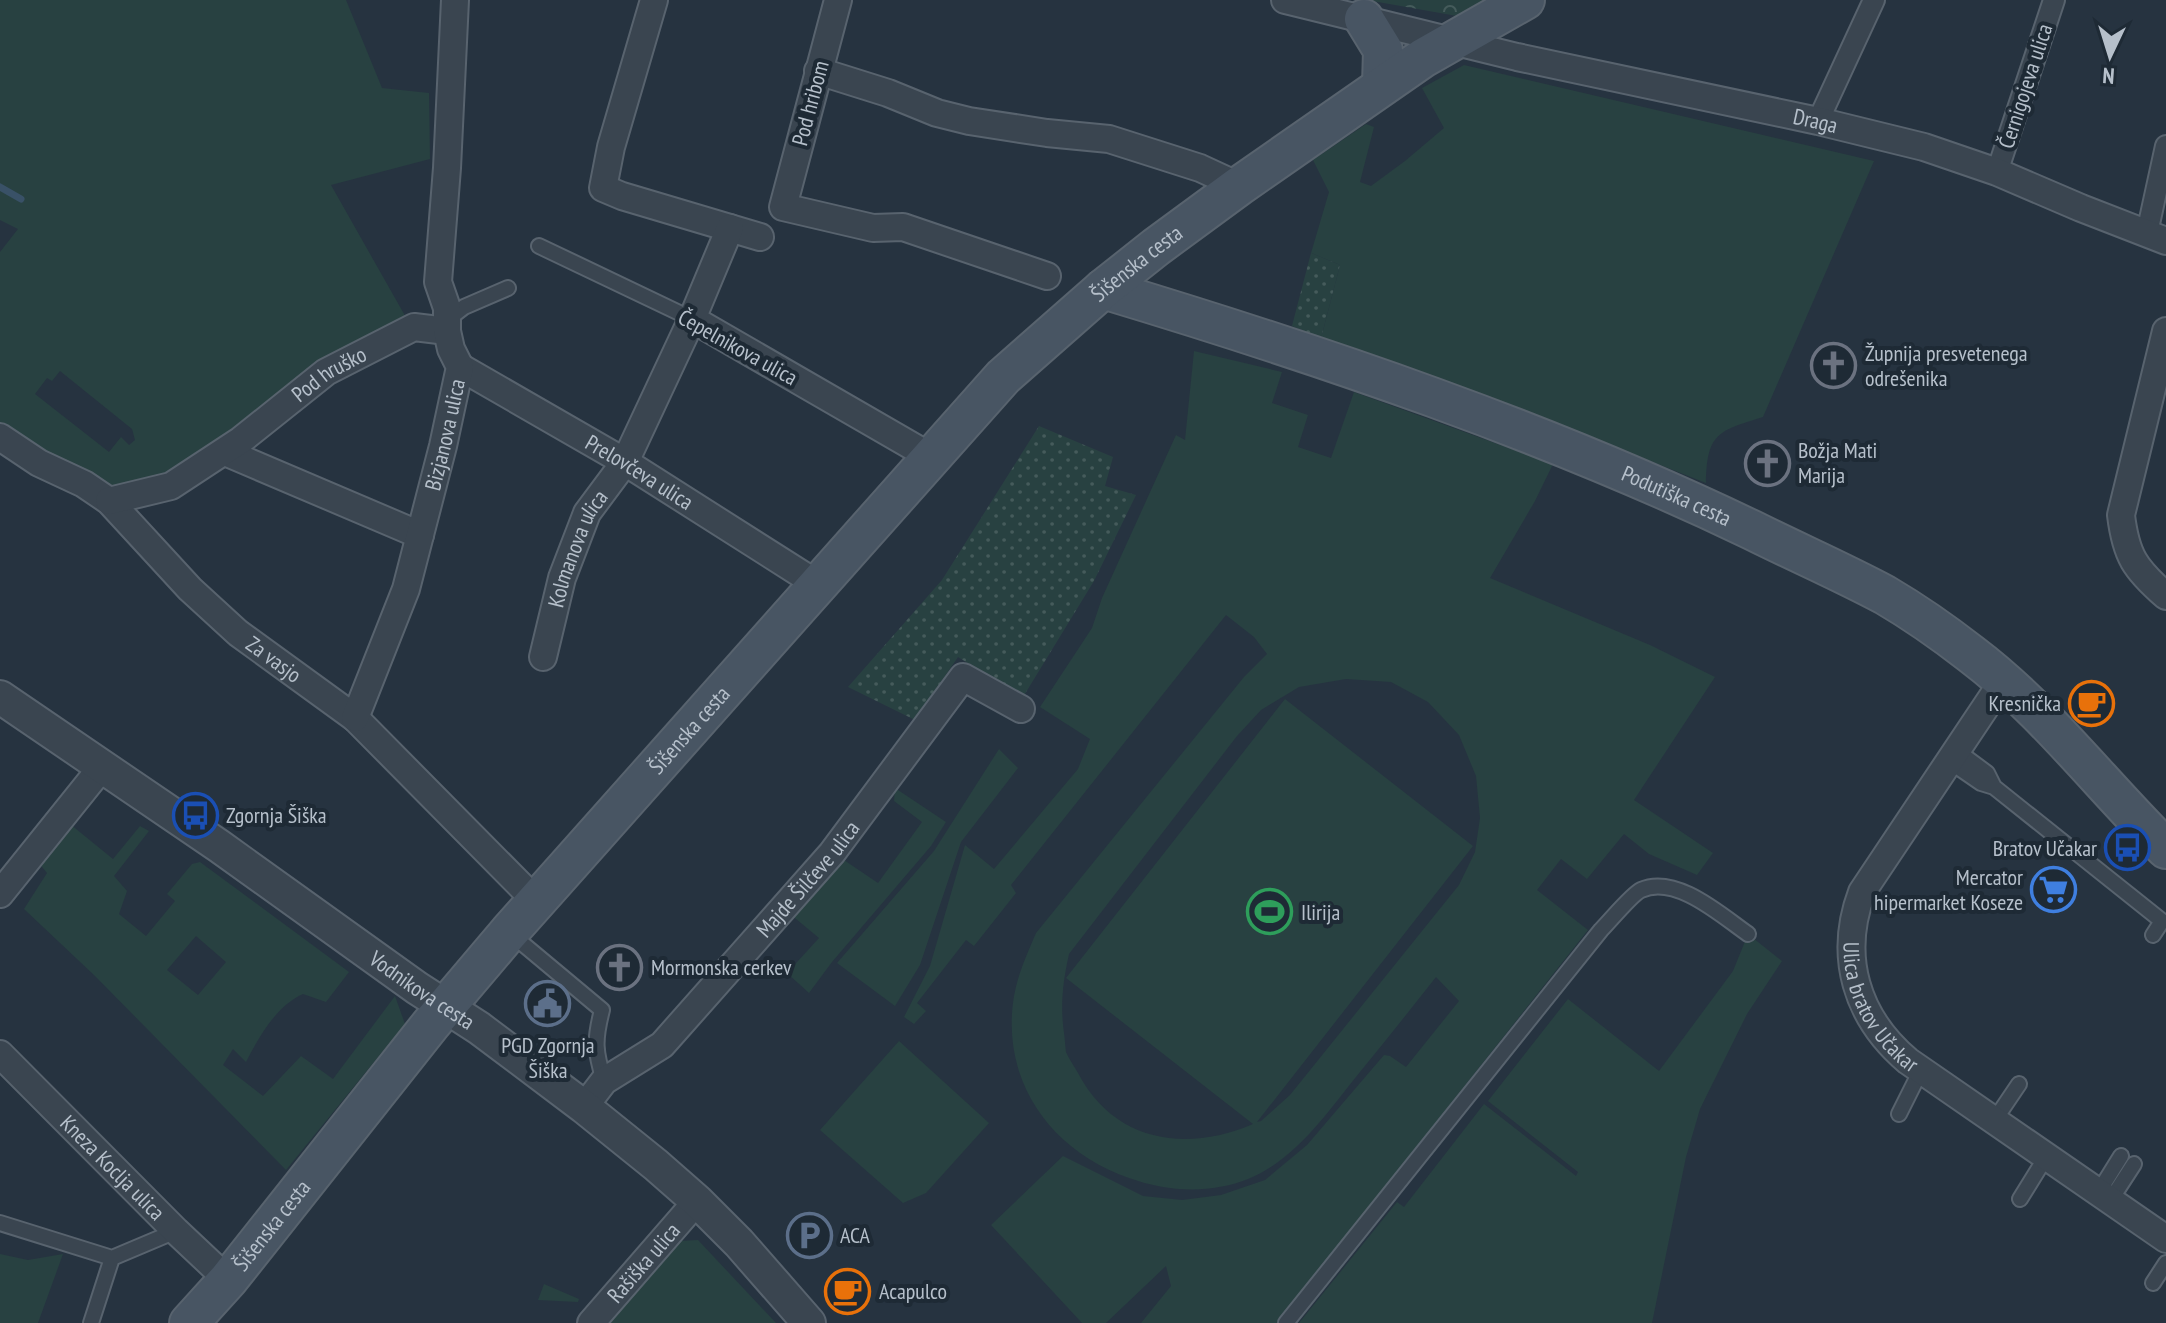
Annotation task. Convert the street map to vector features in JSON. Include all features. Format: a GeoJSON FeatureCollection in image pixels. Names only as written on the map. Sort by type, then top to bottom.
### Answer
{"type":"FeatureCollection","features":[{"type":"Feature","properties":{"kind":"main road","name":"Šišenska cesta"},"geometry":{"type":"LineString","coordinates":[[189,1323],[228,1280],[446,1006],[509,932],[1003,377],[1103,289],[1239,186],[1423,58],[1525,0]]}},
{"type":"Feature","properties":{"kind":"main road"},"geometry":{"type":"LineString","coordinates":[[1364,19],[1383,50],[1382,85]]}},
{"type":"Feature","properties":{"kind":"main road","name":"Podutiška cesta"},"geometry":{"type":"LineString","coordinates":[[1103,289],[1463,409],[1682,497],[1886,596],[1973,655],[2003,681],[2166,849]]}},
{"type":"Feature","properties":{"kind":"street","name":"Bizjanova ulica"},"geometry":{"type":"LineString","coordinates":[[355,718],[406,589],[447,432],[460,367],[451,349],[447,308],[438,282],[455,0]]}},
{"type":"Feature","properties":{"kind":"street"},"geometry":{"type":"LineString","coordinates":[[654,0],[611,147],[603,188],[760,237]]}},
{"type":"Feature","properties":{"kind":"street","name":"Pod hribom"},"geometry":{"type":"LineString","coordinates":[[838,0],[783,207],[873,228],[903,227],[1047,276]]}},
{"type":"Feature","properties":{"kind":"street"},"geometry":{"type":"LineString","coordinates":[[1285,0],[1454,41]]}},
{"type":"Feature","properties":{"kind":"street"},"geometry":{"type":"LineString","coordinates":[[1818,121],[1874,0]]}},
{"type":"Feature","properties":{"kind":"street","name":"Černigojeva ulica"},"geometry":{"type":"LineString","coordinates":[[1997,172],[2054,0]]}},
{"type":"Feature","properties":{"kind":"street","name":"Draga"},"geometry":{"type":"LineString","coordinates":[[1454,41],[1924,147],[1997,172],[2156,237]]}},
{"type":"Feature","properties":{"kind":"street"},"geometry":{"type":"LineString","coordinates":[[818,71],[888,93],[937,113],[969,121],[1109,139],[1200,168],[1239,186]]}},
{"type":"Feature","properties":{"kind":"street"},"geometry":{"type":"LineString","coordinates":[[2156,237],[2166,146]]}},
{"type":"Feature","properties":{"kind":"street"},"geometry":{"type":"LineString","coordinates":[[692,319],[730,228]]}},
{"type":"Feature","properties":{"kind":"street","name":"Čepelnikova ulica"},"geometry":{"type":"LineString","coordinates":[[692,319],[931,457]]}},
{"type":"Feature","properties":{"kind":"street","name":"Kolmanova ulica"},"geometry":{"type":"LineString","coordinates":[[543,657],[562,578],[587,513],[625,462],[692,319]]}},
{"type":"Feature","properties":{"kind":"street","name":"Pod hruško"},"geometry":{"type":"LineString","coordinates":[[109,501],[171,486],[225,452],[326,372],[414,327],[447,326]]}},
{"type":"Feature","properties":{"kind":"street"},"geometry":{"type":"LineString","coordinates":[[2166,331],[2121,515],[2129,555],[2145,578],[2166,596]]}},
{"type":"Feature","properties":{"kind":"street","name":"Prelovčeva ulica"},"geometry":{"type":"LineString","coordinates":[[460,367],[625,462],[817,584]]}},
{"type":"Feature","properties":{"kind":"street","name":"Za vasjo"},"geometry":{"type":"LineString","coordinates":[[0,437],[39,463],[84,484],[109,501],[190,589],[238,633],[355,718],[536,901]]}},
{"type":"Feature","properties":{"kind":"street"},"geometry":{"type":"LineString","coordinates":[[225,452],[420,535]]}},
{"type":"Feature","properties":{"kind":"street","name":"Majde Šilčeve ulica"},"geometry":{"type":"LineString","coordinates":[[584,1107],[604,1081],[662,1045],[832,853],[963,677],[1021,709]]}},
{"type":"Feature","properties":{"kind":"street","name":"Ulica bratov Učakar"},"geometry":{"type":"LineString","coordinates":[[2003,681],[1862,892],[1855,910],[1851,943],[1855,980],[1863,1003],[1893,1048],[2166,1239]]}},
{"type":"Feature","properties":{"kind":"street","name":"Vodnikova cesta"},"geometry":{"type":"LineString","coordinates":[[0,697],[219,846],[517,1056],[584,1107],[697,1201],[739,1243],[809,1323]]}},
{"type":"Feature","properties":{"kind":"street"},"geometry":{"type":"LineString","coordinates":[[0,894],[102,767]]}},
{"type":"Feature","properties":{"kind":"street","name":"Kneza Koclja ulica"},"geometry":{"type":"LineString","coordinates":[[0,1054],[228,1280]]}},
{"type":"Feature","properties":{"kind":"street","name":"Rašiška ulica"},"geometry":{"type":"LineString","coordinates":[[591,1323],[697,1201]]}},
{"type":"Feature","properties":{"kind":"lane","name":"Čepelnikova ulica"},"geometry":{"type":"LineString","coordinates":[[539,246],[692,319]]}},
{"type":"Feature","properties":{"kind":"lane"},"geometry":{"type":"LineString","coordinates":[[447,326],[464,307],[508,288]]}},
{"type":"Feature","properties":{"kind":"lane"},"geometry":{"type":"LineString","coordinates":[[1952,756],[1981,783],[1994,787],[2162,921],[2153,935]]}},
{"type":"Feature","properties":{"kind":"lane"},"geometry":{"type":"LineString","coordinates":[[1286,1323],[1601,930],[1641,890],[1666,886],[1694,897],[1748,934]]}},
{"type":"Feature","properties":{"kind":"lane"},"geometry":{"type":"LineString","coordinates":[[509,932],[602,1010],[596,1036],[597,1058],[604,1081]]}},
{"type":"Feature","properties":{"kind":"lane"},"geometry":{"type":"LineString","coordinates":[[1899,1114],[1921,1070]]}},
{"type":"Feature","properties":{"kind":"lane"},"geometry":{"type":"LineString","coordinates":[[1994,1121],[2019,1084]]}},
{"type":"Feature","properties":{"kind":"lane"},"geometry":{"type":"LineString","coordinates":[[2020,1199],[2046,1157]]}},
{"type":"Feature","properties":{"kind":"lane"},"geometry":{"type":"LineString","coordinates":[[2104,1197],[2127,1160]]}},
{"type":"Feature","properties":{"kind":"lane"},"geometry":{"type":"LineString","coordinates":[[0,1223],[112,1258],[176,1231]]}},
{"type":"Feature","properties":{"kind":"lane"},"geometry":{"type":"LineString","coordinates":[[91,1323],[112,1258]]}},
{"type":"Feature","properties":{"kind":"lane"},"geometry":{"type":"LineString","coordinates":[[2153,1283],[2166,1263]]}},
{"type":"Feature","properties":{"kind":"green space"},"geometry":{"type":"Polygon","coordinates":[[[0,0],[346,0],[382,88],[429,93],[430,159],[331,185],[408,321],[174,477],[113,488],[87,478],[0,429],[0,252],[18,229],[0,220],[0,0]],[[60,371],[52,381],[47,378],[35,394],[109,452],[121,437],[129,445],[135,440],[132,429],[60,371]]]}},
{"type":"Feature","properties":{"kind":"green space"},"geometry":{"type":"Polygon","coordinates":[[[1367,0],[1484,0],[1457,16],[1367,0]]]}},
{"type":"Feature","properties":{"kind":"green space"},"geometry":{"type":"Polygon","coordinates":[[[1464,65],[1874,161],[1763,417],[1735,426],[1718,436],[1709,454],[1706,483],[1469,390],[1321,338],[1340,265],[1311,253],[1329,192],[1313,160],[1366,124],[1374,127],[1360,182],[1371,186],[1444,128],[1422,88],[1464,65]]]}},
{"type":"Feature","properties":{"kind":"green space"},"geometry":{"type":"Polygon","coordinates":[[[1311,253],[1340,265],[1321,338],[1292,326],[1311,253]]]}},
{"type":"Feature","properties":{"kind":"green space"},"geometry":{"type":"Polygon","coordinates":[[[1194,351],[1282,372],[1272,403],[1308,415],[1298,447],[1331,458],[1354,392],[1553,464],[1490,578],[1650,645],[1715,677],[1634,800],[1713,853],[1697,875],[1649,854],[1624,834],[1587,879],[1561,859],[1537,890],[1588,930],[1277,1323],[1141,1323],[1171,1286],[1166,1266],[1106,1323],[1082,1323],[991,1225],[1063,1156],[1143,1196],[1182,1200],[1221,1195],[1265,1180],[1307,1145],[1384,1055],[1406,1067],[1459,1001],[1436,977],[1297,1147],[1266,1170],[1234,1184],[1189,1189],[1159,1186],[1129,1178],[1101,1166],[1076,1150],[1037,1109],[1024,1084],[1015,1056],[1012,1027],[1014,996],[1023,964],[1036,933],[1244,677],[1267,654],[1254,637],[1226,615],[1011,885],[1016,893],[974,946],[966,940],[917,1003],[926,1011],[914,1024],[904,1017],[930,966],[965,845],[994,869],[1078,769],[1090,739],[1040,707],[1092,628],[1102,598],[1176,435],[1185,440],[1194,351]],[[1346,679],[1299,687],[1261,710],[1237,736],[1069,954],[1062,1003],[1066,1052],[1093,1096],[1111,1114],[1132,1127],[1178,1139],[1228,1133],[1253,1124],[1066,978],[1285,699],[1473,846],[1257,1122],[1290,1095],[1459,885],[1475,852],[1480,818],[1476,776],[1459,735],[1428,702],[1391,682],[1346,679]]]}},
{"type":"Feature","properties":{"kind":"green space"},"geometry":{"type":"Polygon","coordinates":[[[1039,426],[1113,457],[1105,486],[1136,495],[1094,581],[1023,697],[958,657],[915,720],[848,687],[942,580],[1039,426]]]}},
{"type":"Feature","properties":{"kind":"green space"},"geometry":{"type":"Polygon","coordinates":[[[999,749],[1018,768],[961,842],[920,965],[895,1006],[837,963],[934,851],[999,749]]]}},
{"type":"Feature","properties":{"kind":"green space"},"geometry":{"type":"Polygon","coordinates":[[[895,788],[946,822],[931,846],[809,993],[787,973],[819,938],[790,914],[838,856],[878,883],[922,822],[894,801],[895,788]]]}},
{"type":"Feature","properties":{"kind":"green space"},"geometry":{"type":"Polygon","coordinates":[[[70,824],[113,859],[140,826],[149,831],[114,876],[127,891],[119,914],[146,936],[175,901],[167,894],[192,864],[200,862],[349,972],[326,1002],[303,994],[293,999],[277,1014],[246,1062],[233,1049],[223,1065],[263,1096],[301,1056],[333,1079],[395,996],[405,1024],[286,1170],[95,976],[24,909],[47,873],[38,862],[70,824]],[[196,936],[167,970],[198,995],[226,962],[196,936]]]}},
{"type":"Feature","properties":{"kind":"green space"},"geometry":{"type":"Polygon","coordinates":[[[1748,934],[1782,961],[1747,1014],[1700,1109],[1686,1157],[1652,1323],[1299,1323],[1397,1202],[1404,1207],[1484,1104],[1576,1176],[1578,1172],[1488,1101],[1568,999],[1659,1071],[1733,971],[1748,934]]]}},
{"type":"Feature","properties":{"kind":"green space"},"geometry":{"type":"Polygon","coordinates":[[[899,1041],[989,1123],[926,1193],[903,1203],[820,1130],[899,1041]]]}},
{"type":"Feature","properties":{"kind":"green space"},"geometry":{"type":"Polygon","coordinates":[[[698,1240],[776,1323],[600,1323],[679,1241],[698,1240]]]}},
{"type":"Feature","properties":{"kind":"green space"},"geometry":{"type":"Polygon","coordinates":[[[0,1254],[28,1260],[63,1254],[38,1323],[0,1323],[0,1254]]]}},
{"type":"Feature","properties":{"kind":"green space"},"geometry":{"type":"Polygon","coordinates":[[[544,1284],[579,1299],[578,1302],[538,1300],[544,1284]]]}},
{"type":"Feature","properties":{"kind":"waterway"},"geometry":{"type":"LineString","coordinates":[[0,187],[21,199]]}},
{"type":"Feature","properties":{"kind":"place","name":"Župnija presvetenega odrešenika"},"geometry":{"type":"Point","coordinates":[1834,366]}},
{"type":"Feature","properties":{"kind":"place","name":"Božja Mati Marija"},"geometry":{"type":"Point","coordinates":[1767,463]}},
{"type":"Feature","properties":{"kind":"place","name":"Kresnička"},"geometry":{"type":"Point","coordinates":[2092,703]}},
{"type":"Feature","properties":{"kind":"place","name":"Zgornja Šiška"},"geometry":{"type":"Point","coordinates":[195,815]}},
{"type":"Feature","properties":{"kind":"place","name":"Bratov Učakar"},"geometry":{"type":"Point","coordinates":[2128,848]}},
{"type":"Feature","properties":{"kind":"place","name":"Mercator hipermarket Koseze"},"geometry":{"type":"Point","coordinates":[2054,890]}},
{"type":"Feature","properties":{"kind":"place","name":"Ilirija"},"geometry":{"type":"Point","coordinates":[1270,912]}},
{"type":"Feature","properties":{"kind":"place","name":"Mormonska cerkev"},"geometry":{"type":"Point","coordinates":[620,967]}},
{"type":"Feature","properties":{"kind":"place","name":"PGD Zgornja Šiška"},"geometry":{"type":"Point","coordinates":[548,1004]}},
{"type":"Feature","properties":{"kind":"place","name":"ACA"},"geometry":{"type":"Point","coordinates":[809,1235]}},
{"type":"Feature","properties":{"kind":"place","name":"Acapulco"},"geometry":{"type":"Point","coordinates":[848,1291]}}]}
